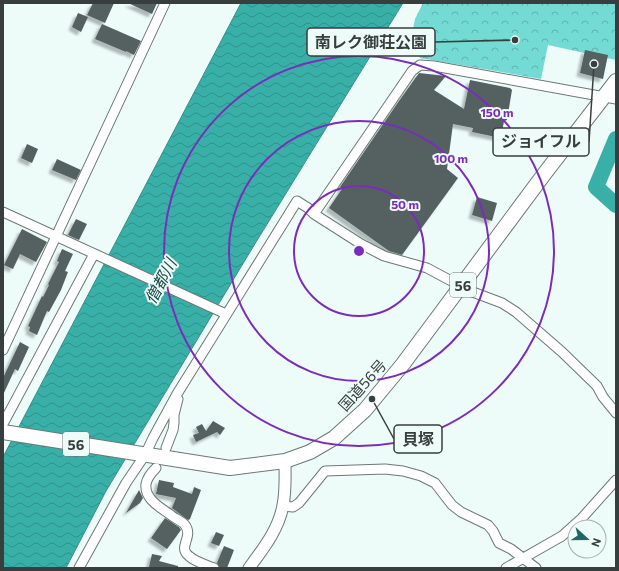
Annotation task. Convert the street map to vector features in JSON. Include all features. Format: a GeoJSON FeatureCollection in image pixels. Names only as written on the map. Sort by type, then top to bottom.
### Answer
{"type":"FeatureCollection","features":[{"type":"Feature","properties":{"kind":"highway","name":"国道56号"},"geometry":{"type":"LineString","coordinates":[[6,430],[143,455],[230,468],[285,462],[310,452],[334,438],[365,410],[403,364],[550,166],[610,98],[616,81]]}},
{"type":"Feature","properties":{"kind":"street"},"geometry":{"type":"LineString","coordinates":[[3,350],[165,3]]}},
{"type":"Feature","properties":{"kind":"street"},"geometry":{"type":"LineString","coordinates":[[314,214],[412,71],[420,65],[434,66],[610,98]]}},
{"type":"Feature","properties":{"kind":"street"},"geometry":{"type":"LineString","coordinates":[[79,568],[224,313],[297,201],[314,214],[361,244],[384,256],[428,268],[461,287],[502,303],[516,312],[562,352],[597,386],[603,397],[616,413]]}},
{"type":"Feature","properties":{"kind":"street"},"geometry":{"type":"LineString","coordinates":[[3,212],[224,313]]}},
{"type":"Feature","properties":{"kind":"street"},"geometry":{"type":"LineString","coordinates":[[6,430],[97,255]]}},
{"type":"Feature","properties":{"kind":"street"},"geometry":{"type":"LineString","coordinates":[[166,448],[174,423],[174,415],[178,399],[177,394]]}},
{"type":"Feature","properties":{"kind":"street"},"geometry":{"type":"LineString","coordinates":[[249,568],[265,546],[278,523],[283,506],[285,462]]}},
{"type":"Feature","properties":{"kind":"street"},"geometry":{"type":"LineString","coordinates":[[156,468],[148,478],[146,485],[148,495],[153,502],[184,524],[188,530],[184,547],[185,552],[189,557],[214,568]]}},
{"type":"Feature","properties":{"kind":"street"},"geometry":{"type":"LineString","coordinates":[[283,506],[293,506],[299,503],[325,471],[385,469],[403,471],[421,476],[435,483],[452,505],[461,512],[488,526],[493,530],[500,543],[511,549],[536,568]]}},
{"type":"Feature","properties":{"kind":"street"},"geometry":{"type":"LineString","coordinates":[[506,568],[562,536],[582,518],[616,480]]}},
{"type":"Feature","properties":{"kind":"green space"},"geometry":{"type":"Polygon","coordinates":[[[423,3],[616,3],[616,60],[548,45],[541,79],[420,58],[412,34],[415,19],[423,3]]]}},
{"type":"Feature","properties":{"kind":"water","name":"僧都川"},"geometry":{"type":"Polygon","coordinates":[[[241,3],[403,3],[253,247],[106,491],[66,568],[3,568],[3,457],[241,3]]]}},
{"type":"Feature","properties":{"kind":"building"},"geometry":{"type":"Polygon","coordinates":[[[93,3],[114,3],[105,23],[87,15],[93,3]]]}},
{"type":"Feature","properties":{"kind":"building"},"geometry":{"type":"Polygon","coordinates":[[[128,3],[157,3],[152,14],[128,3]]]}},
{"type":"Feature","properties":{"kind":"building"},"geometry":{"type":"Polygon","coordinates":[[[78,13],[88,17],[81,32],[72,27],[78,13]]]}},
{"type":"Feature","properties":{"kind":"building"},"geometry":{"type":"Polygon","coordinates":[[[102,24],[141,41],[134,55],[95,39],[102,24]]]}},
{"type":"Feature","properties":{"kind":"building"},"geometry":{"type":"Polygon","coordinates":[[[585,50],[608,55],[603,79],[580,73],[585,50]]]}},
{"type":"Feature","properties":{"kind":"building"},"geometry":{"type":"Polygon","coordinates":[[[419,73],[446,76],[434,90],[464,109],[470,80],[510,88],[512,90],[507,120],[504,121],[501,138],[472,132],[473,128],[453,124],[447,169],[458,178],[402,255],[389,251],[329,208],[342,189],[340,187],[419,73]]]}},
{"type":"Feature","properties":{"kind":"building"},"geometry":{"type":"Polygon","coordinates":[[[27,144],[38,149],[32,163],[21,158],[27,144]]]}},
{"type":"Feature","properties":{"kind":"building"},"geometry":{"type":"Polygon","coordinates":[[[57,159],[81,170],[76,180],[52,170],[57,159]]]}},
{"type":"Feature","properties":{"kind":"building"},"geometry":{"type":"Polygon","coordinates":[[[477,197],[497,203],[492,221],[472,215],[477,197]]]}},
{"type":"Feature","properties":{"kind":"building"},"geometry":{"type":"Polygon","coordinates":[[[76,219],[87,224],[79,240],[68,235],[76,219]]]}},
{"type":"Feature","properties":{"kind":"building"},"geometry":{"type":"Polygon","coordinates":[[[22,229],[47,242],[36,262],[20,254],[13,269],[4,265],[22,229]]]}},
{"type":"Feature","properties":{"kind":"building"},"geometry":{"type":"Polygon","coordinates":[[[62,249],[73,254],[65,271],[68,272],[61,290],[49,312],[47,311],[37,335],[29,331],[30,327],[28,326],[42,296],[43,297],[49,285],[48,284],[59,262],[57,261],[62,249]]]}},
{"type":"Feature","properties":{"kind":"building"},"geometry":{"type":"Polygon","coordinates":[[[20,342],[29,347],[18,371],[15,369],[3,395],[3,378],[20,342]]]}},
{"type":"Feature","properties":{"kind":"building"},"geometry":{"type":"Polygon","coordinates":[[[213,421],[225,428],[220,435],[217,432],[196,442],[193,435],[199,433],[196,427],[202,424],[206,431],[213,421]]]}},
{"type":"Feature","properties":{"kind":"building"},"geometry":{"type":"Polygon","coordinates":[[[159,480],[174,483],[173,487],[192,494],[194,487],[201,490],[190,519],[188,520],[172,508],[176,498],[156,494],[159,480]]]}},
{"type":"Feature","properties":{"kind":"building"},"geometry":{"type":"Polygon","coordinates":[[[139,490],[143,498],[140,503],[126,513],[139,490]]]}},
{"type":"Feature","properties":{"kind":"building"},"geometry":{"type":"Polygon","coordinates":[[[165,518],[181,530],[167,549],[151,538],[165,518]]]}},
{"type":"Feature","properties":{"kind":"building"},"geometry":{"type":"Polygon","coordinates":[[[216,532],[224,535],[219,546],[211,543],[216,532]]]}},
{"type":"Feature","properties":{"kind":"building"},"geometry":{"type":"Polygon","coordinates":[[[224,546],[234,550],[227,568],[220,568],[217,563],[224,546]]]}},
{"type":"Feature","properties":{"kind":"building"},"geometry":{"type":"Polygon","coordinates":[[[152,554],[162,556],[159,561],[178,566],[178,568],[149,567],[152,554]]]}},
{"type":"Feature","properties":{"kind":"waterway"},"geometry":{"type":"LineString","coordinates":[[616,139],[596,187],[616,205]]}},
{"type":"Feature","properties":{"kind":"place","name":"南レク御荘公園"},"geometry":{"type":"Point","coordinates":[515,40]}},
{"type":"Feature","properties":{"kind":"place","name":"ジョイフル"},"geometry":{"type":"Point","coordinates":[594,64]}},
{"type":"Feature","properties":{"kind":"place","name":"貝塚"},"geometry":{"type":"Point","coordinates":[372,399]}}]}
